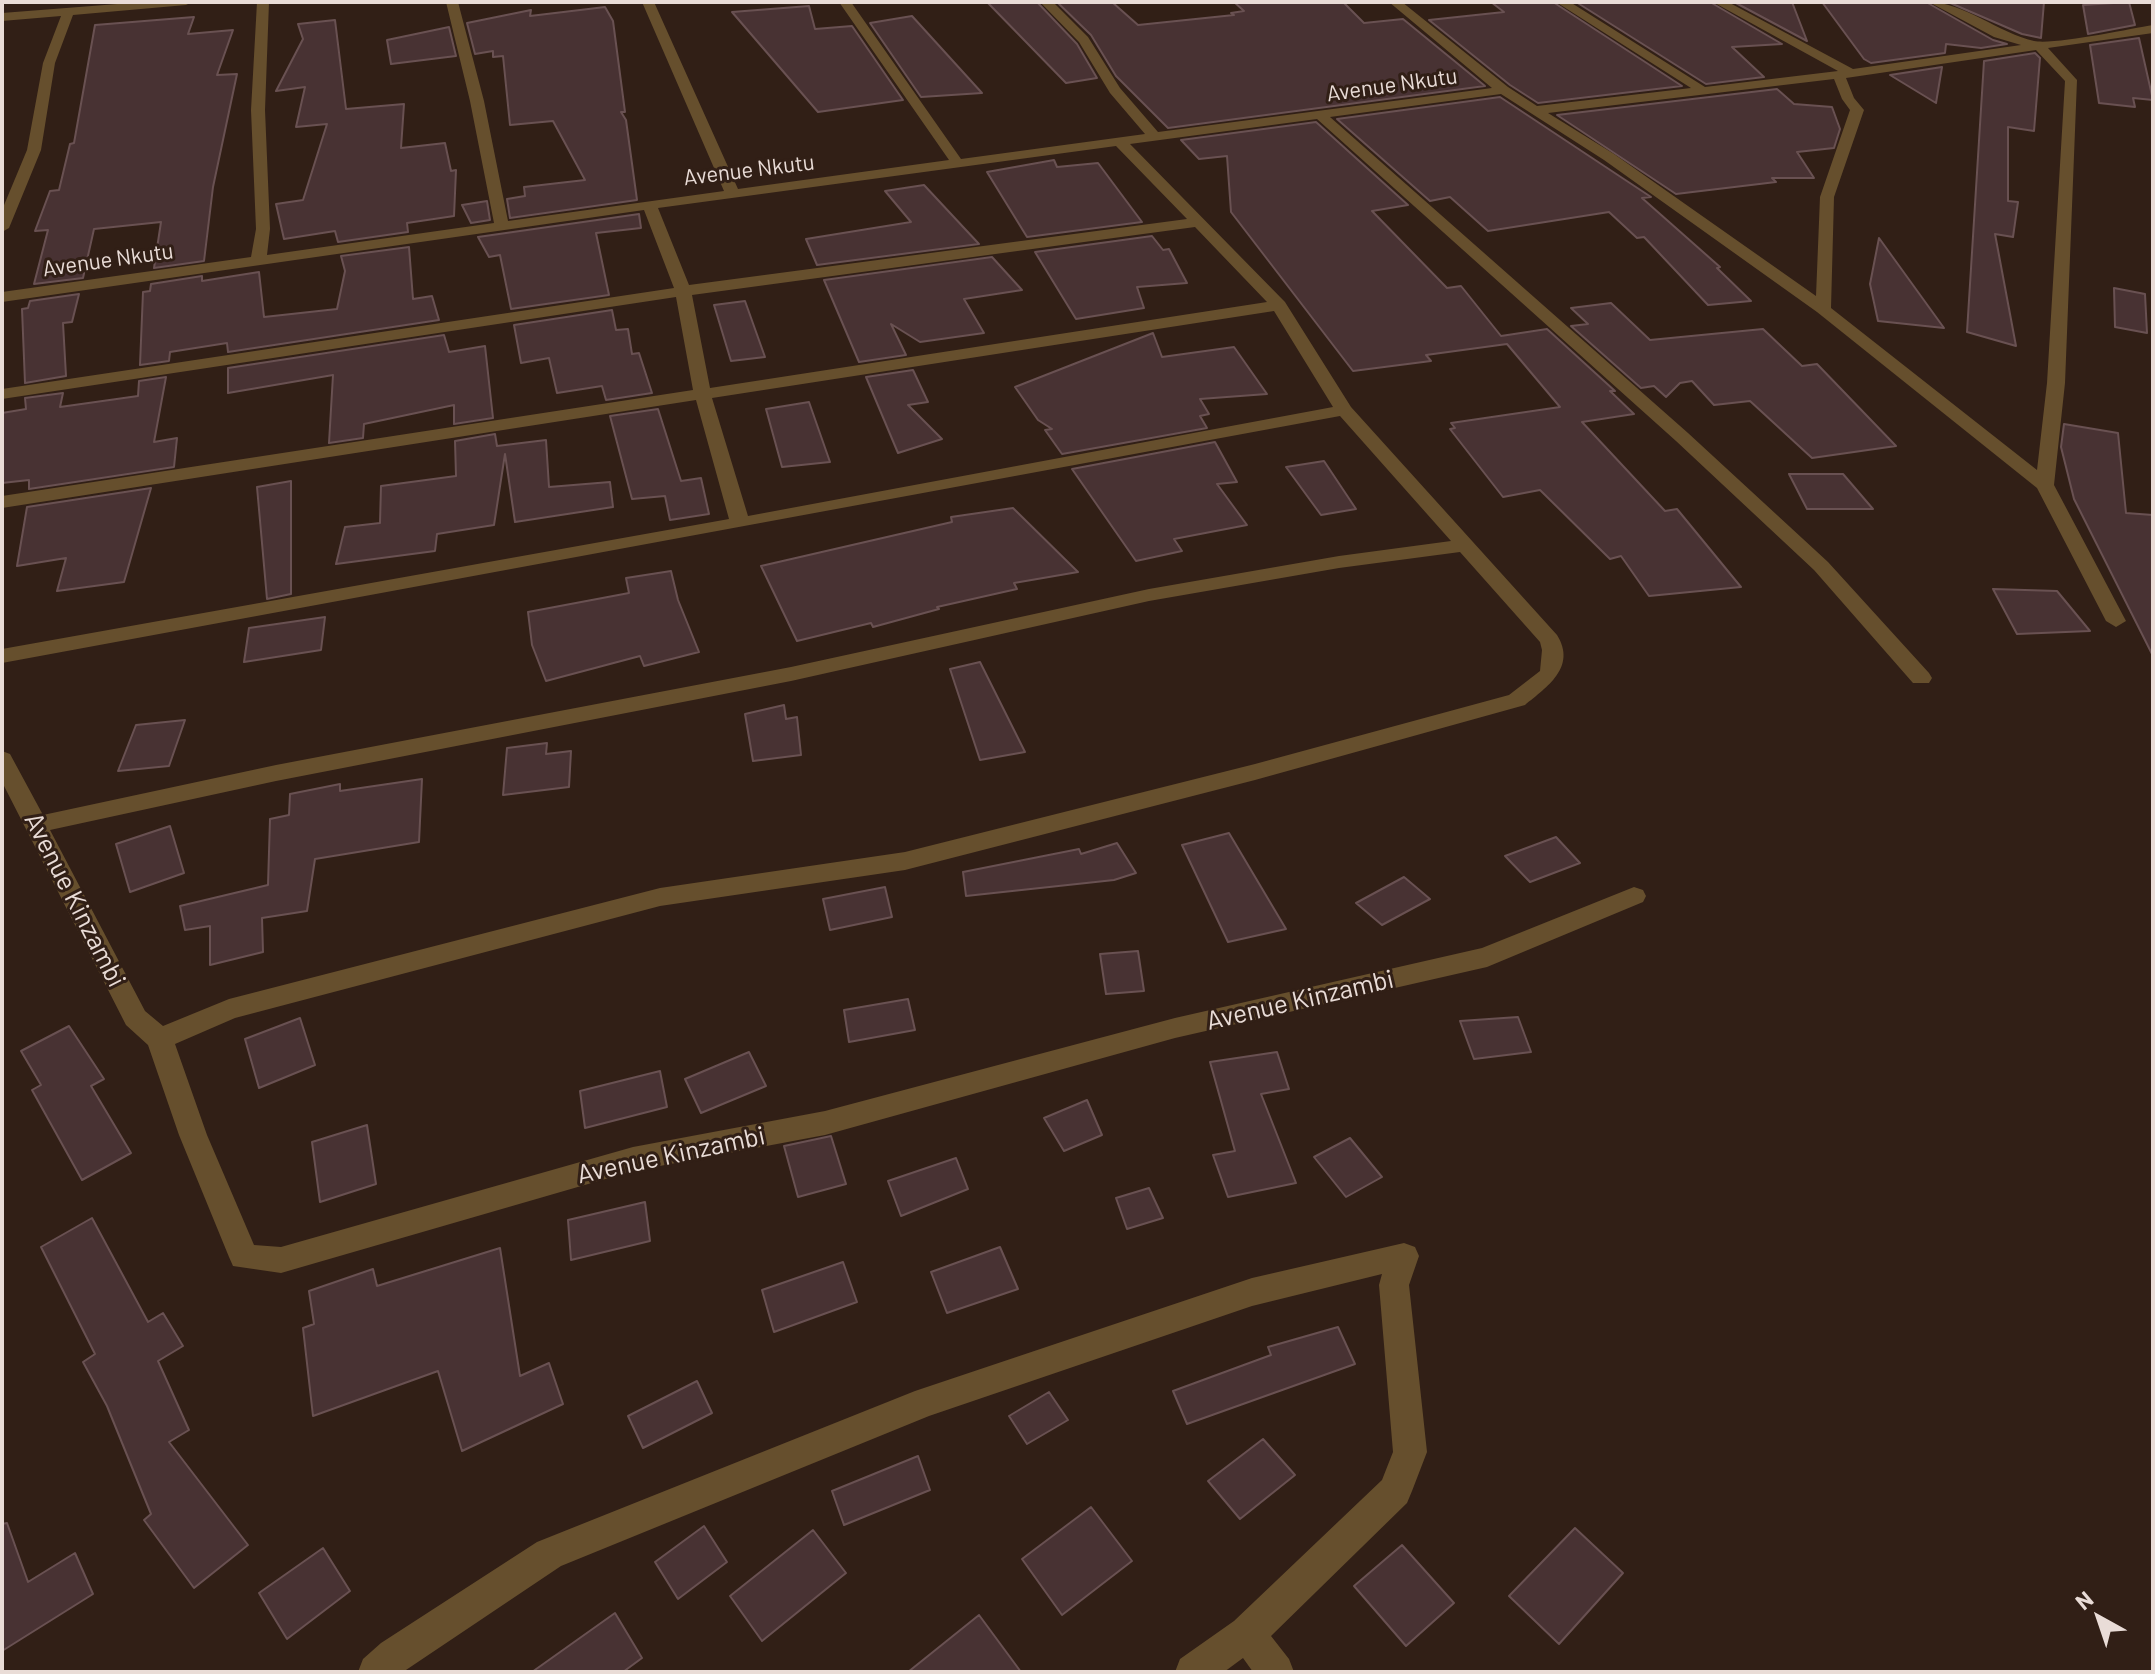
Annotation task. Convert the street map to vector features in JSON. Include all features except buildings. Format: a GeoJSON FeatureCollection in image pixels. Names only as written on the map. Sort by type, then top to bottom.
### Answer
{"type":"FeatureCollection","features":[{"type":"Feature","properties":{"kind":"street"},"geometry":{"type":"LineString","coordinates":[[2,17],[186,2]]}},
{"type":"Feature","properties":{"kind":"street"},"geometry":{"type":"LineString","coordinates":[[258,261],[263,229],[258,110],[263,2]]}},
{"type":"Feature","properties":{"kind":"street"},"geometry":{"type":"LineString","coordinates":[[452,2],[477,101],[502,227]]}},
{"type":"Feature","properties":{"kind":"street"},"geometry":{"type":"LineString","coordinates":[[648,2],[733,194]]}},
{"type":"Feature","properties":{"kind":"street"},"geometry":{"type":"LineString","coordinates":[[845,2],[958,164]]}},
{"type":"Feature","properties":{"kind":"street"},"geometry":{"type":"LineString","coordinates":[[1046,2],[1084,40],[1115,90],[1156,138]]}},
{"type":"Feature","properties":{"kind":"street"},"geometry":{"type":"LineString","coordinates":[[1395,2],[1503,90],[1609,157],[1823,309],[2045,485],[2116,621]]}},
{"type":"Feature","properties":{"kind":"street"},"geometry":{"type":"LineString","coordinates":[[1562,2],[1702,90]]}},
{"type":"Feature","properties":{"kind":"street"},"geometry":{"type":"LineString","coordinates":[[1719,2],[1845,74]]}},
{"type":"Feature","properties":{"kind":"street"},"geometry":{"type":"LineString","coordinates":[[1935,2],[1998,34],[2039,46],[2071,80],[2056,383],[2045,485]]}},
{"type":"Feature","properties":{"kind":"street"},"geometry":{"type":"LineString","coordinates":[[2,228],[34,150],[49,63],[69,11]]}},
{"type":"Feature","properties":{"kind":"street"},"geometry":{"type":"LineString","coordinates":[[1537,110],[1845,74],[2153,29]]}},
{"type":"Feature","properties":{"kind":"street"},"geometry":{"type":"LineString","coordinates":[[1823,309],[1827,197],[1857,110],[1848,99],[1845,74]]}},
{"type":"Feature","properties":{"kind":"street","name":"Avenue Nkutu"},"geometry":{"type":"LineString","coordinates":[[2,297],[649,205],[1322,117],[1503,90]]}},
{"type":"Feature","properties":{"kind":"street"},"geometry":{"type":"LineString","coordinates":[[1322,117],[1682,437],[1821,566],[1921,678]]}},
{"type":"Feature","properties":{"kind":"street"},"geometry":{"type":"LineString","coordinates":[[160,1039],[229,1009],[660,897],[905,861],[1255,772],[1517,700],[1550,673],[1553,650],[1550,640],[1344,410],[1279,305],[1120,142]]}},
{"type":"Feature","properties":{"kind":"street"},"geometry":{"type":"LineString","coordinates":[[649,205],[683,291],[703,395],[740,523]]}},
{"type":"Feature","properties":{"kind":"street"},"geometry":{"type":"LineString","coordinates":[[2,394],[683,291],[1201,222]]}},
{"type":"Feature","properties":{"kind":"street"},"geometry":{"type":"LineString","coordinates":[[2,502],[1279,305]]}},
{"type":"Feature","properties":{"kind":"street"},"geometry":{"type":"LineString","coordinates":[[2,656],[1344,410]]}},
{"type":"Feature","properties":{"kind":"street"},"geometry":{"type":"LineString","coordinates":[[36,825],[276,773],[791,674],[1149,595],[1339,562],[1465,545]]}},
{"type":"Feature","properties":{"kind":"street","name":"Avenue Kinzambi"},"geometry":{"type":"LineString","coordinates":[[2,759],[135,1018],[160,1039],[193,1135],[244,1257],[281,1260],[633,1159],[825,1123],[1175,1028],[1487,957],[1634,896]]}},
{"type":"Feature","properties":{"kind":"street"},"geometry":{"type":"LineString","coordinates":[[376,1672],[394,1656],[549,1554],[926,1402],[1252,1292],[1404,1256],[1394,1285],[1410,1452],[1395,1491],[1247,1634],[1193,1672]]}},
{"type":"Feature","properties":{"kind":"street"},"geometry":{"type":"LineString","coordinates":[[1247,1634],[1276,1672]]}}]}
